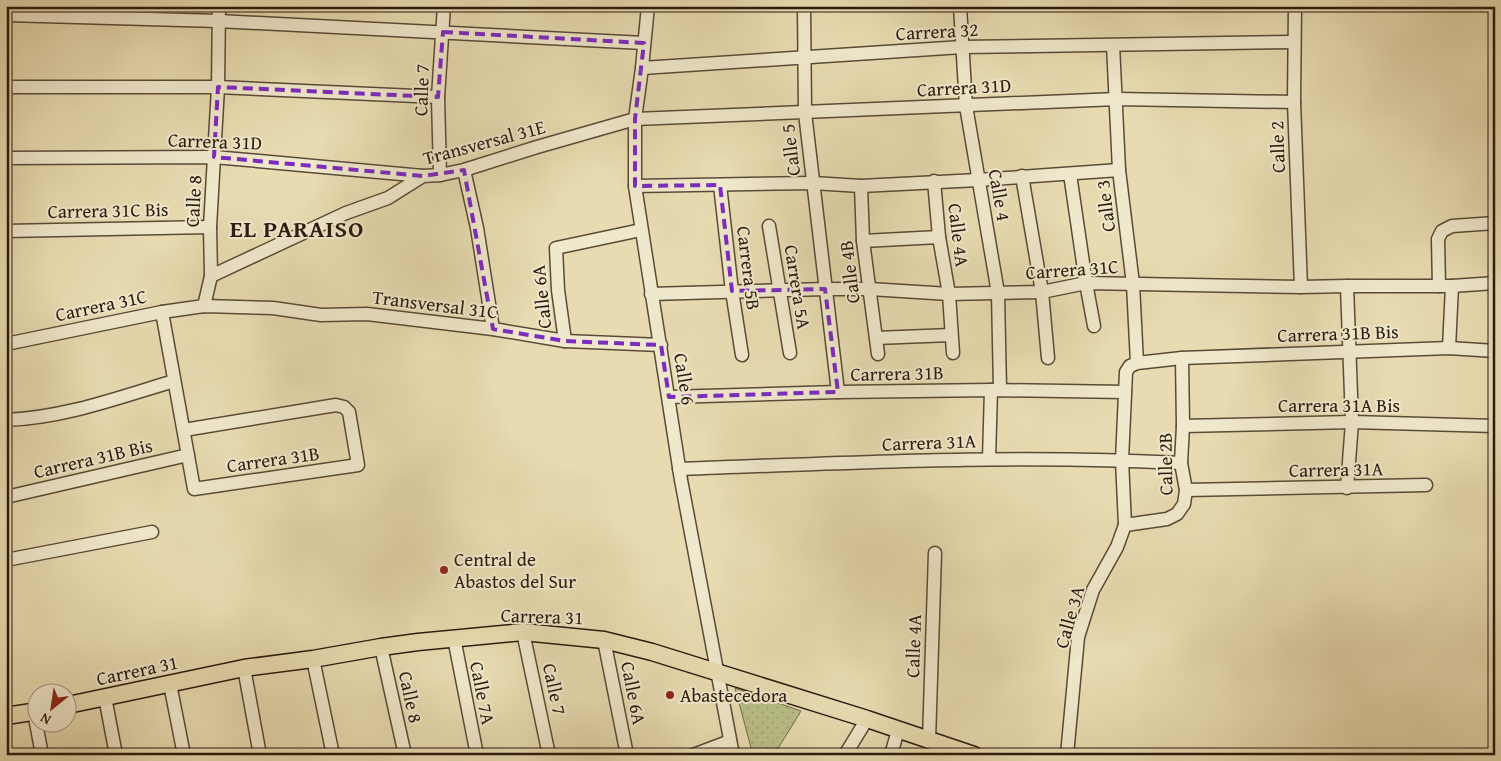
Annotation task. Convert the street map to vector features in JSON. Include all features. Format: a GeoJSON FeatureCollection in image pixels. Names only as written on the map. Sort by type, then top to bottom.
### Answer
{"type":"FeatureCollection","features":[{"type":"Feature","properties":{"kind":"main road","name":"Carrera 31"},"geometry":{"type":"LineString","coordinates":[[78,703],[244,668],[313,659],[381,647],[523,632],[604,640],[652,652],[868,719],[974,755]]}},
{"type":"Feature","properties":{"kind":"main road"},"geometry":{"type":"LineString","coordinates":[[6,716],[28,713]]}},
{"type":"Feature","properties":{"kind":"street","name":"Calle 8"},"geometry":{"type":"LineString","coordinates":[[204,306],[211,276],[210,227],[218,87],[219,6]]}},
{"type":"Feature","properties":{"kind":"street","name":"Calle 7"},"geometry":{"type":"LineString","coordinates":[[440,175],[438,97],[444,6]]}},
{"type":"Feature","properties":{"kind":"street","name":"Calle 6"},"geometry":{"type":"LineString","coordinates":[[648,6],[636,119],[635,186],[679,469],[733,755]]}},
{"type":"Feature","properties":{"kind":"street","name":"Calle 5"},"geometry":{"type":"LineString","coordinates":[[804,6],[805,113],[838,392]]}},
{"type":"Feature","properties":{"kind":"street","name":"Calle 4"},"geometry":{"type":"LineString","coordinates":[[960,6],[966,106],[998,292],[996,390],[990,459]]}},
{"type":"Feature","properties":{"kind":"street","name":"Calle 2"},"geometry":{"type":"LineString","coordinates":[[1295,6],[1294,102],[1301,287]]}},
{"type":"Feature","properties":{"kind":"street"},"geometry":{"type":"LineString","coordinates":[[6,15],[218,21],[644,43]]}},
{"type":"Feature","properties":{"kind":"street","name":"Carrera 32"},"geometry":{"type":"LineString","coordinates":[[642,68],[962,47],[1294,42]]}},
{"type":"Feature","properties":{"kind":"street","name":"Calle 3"},"geometry":{"type":"LineString","coordinates":[[1114,45],[1119,170],[1133,284],[1137,363]]}},
{"type":"Feature","properties":{"kind":"street"},"geometry":{"type":"LineString","coordinates":[[6,87],[218,87],[438,97]]}},
{"type":"Feature","properties":{"kind":"street","name":"Carrera 31D"},"geometry":{"type":"LineString","coordinates":[[636,119],[1116,99],[1294,102]]}},
{"type":"Feature","properties":{"kind":"street","name":"Transversal 31E"},"geometry":{"type":"LineString","coordinates":[[211,276],[346,213],[388,198],[422,176],[440,175],[464,170],[636,119]]}},
{"type":"Feature","properties":{"kind":"street","name":"Carrera 31D"},"geometry":{"type":"LineString","coordinates":[[6,158],[214,158],[422,176]]}},
{"type":"Feature","properties":{"kind":"street"},"geometry":{"type":"LineString","coordinates":[[464,170],[475,219],[493,329]]}},
{"type":"Feature","properties":{"kind":"street"},"geometry":{"type":"LineString","coordinates":[[635,186],[813,183],[861,186],[1119,170]]}},
{"type":"Feature","properties":{"kind":"street"},"geometry":{"type":"LineString","coordinates":[[1070,174],[1094,326]]}},
{"type":"Feature","properties":{"kind":"street"},"geometry":{"type":"LineString","coordinates":[[1022,176],[1042,292],[1048,358]]}},
{"type":"Feature","properties":{"kind":"street","name":"Calle 4A"},"geometry":{"type":"LineString","coordinates":[[934,181],[939,237],[948,294],[953,353]]}},
{"type":"Feature","properties":{"kind":"street","name":"Carrera 5B"},"geometry":{"type":"LineString","coordinates":[[720,185],[732,291],[742,355]]}},
{"type":"Feature","properties":{"kind":"street","name":"Calle 4B"},"geometry":{"type":"LineString","coordinates":[[861,186],[863,241],[878,354]]}},
{"type":"Feature","properties":{"kind":"street"},"geometry":{"type":"LineString","coordinates":[[1449,348],[1446,286],[1438,239],[1442,231],[1452,226],[1495,223]]}},
{"type":"Feature","properties":{"kind":"street","name":"Carrera 5A"},"geometry":{"type":"LineString","coordinates":[[769,226],[790,353]]}},
{"type":"Feature","properties":{"kind":"street","name":"Carrera 31C Bis"},"geometry":{"type":"LineString","coordinates":[[6,231],[210,227]]}},
{"type":"Feature","properties":{"kind":"street","name":"Calle 6A"},"geometry":{"type":"LineString","coordinates":[[565,341],[558,290],[556,248],[641,230]]}},
{"type":"Feature","properties":{"kind":"street"},"geometry":{"type":"LineString","coordinates":[[863,241],[939,237]]}},
{"type":"Feature","properties":{"kind":"street","name":"Carrera 31C"},"geometry":{"type":"LineString","coordinates":[[652,294],[825,289],[870,289],[948,294],[1042,292],[1086,283],[1301,287],[1495,284]]}},
{"type":"Feature","properties":{"kind":"street"},"geometry":{"type":"LineString","coordinates":[[1347,286],[1351,351],[1352,422],[1347,488]]}},
{"type":"Feature","properties":{"kind":"street","name":"Carrera 31C"},"geometry":{"type":"LineString","coordinates":[[6,344],[162,312],[204,306]]}},
{"type":"Feature","properties":{"kind":"street","name":"Transversal 31C"},"geometry":{"type":"LineString","coordinates":[[204,306],[273,308],[321,315],[367,314],[493,329],[565,341],[660,345]]}},
{"type":"Feature","properties":{"kind":"street"},"geometry":{"type":"LineString","coordinates":[[162,312],[188,455]]}},
{"type":"Feature","properties":{"kind":"street"},"geometry":{"type":"LineString","coordinates":[[876,338],[951,335]]}},
{"type":"Feature","properties":{"kind":"street","name":"Carrera 31B Bis"},"geometry":{"type":"LineString","coordinates":[[1137,363],[1182,358],[1351,351],[1449,348],[1495,351]]}},
{"type":"Feature","properties":{"kind":"street","name":"Calle 2B"},"geometry":{"type":"LineString","coordinates":[[1125,525],[1167,519],[1177,514],[1184,504],[1186,490],[1181,463],[1183,426],[1182,358]]}},
{"type":"Feature","properties":{"kind":"street"},"geometry":{"type":"LineString","coordinates":[[1125,525],[1122,460],[1126,372],[1130,366],[1137,363]]}},
{"type":"Feature","properties":{"kind":"street"},"geometry":{"type":"LineString","coordinates":[[6,420],[60,414],[174,381]]}},
{"type":"Feature","properties":{"kind":"street","name":"Carrera 31B"},"geometry":{"type":"LineString","coordinates":[[669,398],[838,392],[996,390],[1125,392]]}},
{"type":"Feature","properties":{"kind":"street","name":"Carrera 31B"},"geometry":{"type":"LineString","coordinates":[[184,430],[336,405],[344,407],[349,412],[358,465],[194,490],[188,455]]}},
{"type":"Feature","properties":{"kind":"street","name":"Carrera 31A Bis"},"geometry":{"type":"LineString","coordinates":[[1183,426],[1352,422],[1495,426]]}},
{"type":"Feature","properties":{"kind":"street","name":"Carrera 31B Bis"},"geometry":{"type":"LineString","coordinates":[[6,497],[188,455]]}},
{"type":"Feature","properties":{"kind":"street","name":"Carrera 31A"},"geometry":{"type":"LineString","coordinates":[[679,469],[990,459],[1122,460],[1181,463]]}},
{"type":"Feature","properties":{"kind":"street","name":"Carrera 31A"},"geometry":{"type":"LineString","coordinates":[[1186,490],[1426,485]]}},
{"type":"Feature","properties":{"kind":"street","name":"Calle 3A"},"geometry":{"type":"LineString","coordinates":[[1067,755],[1078,637],[1094,590],[1117,547],[1125,525]]}},
{"type":"Feature","properties":{"kind":"street"},"geometry":{"type":"LineString","coordinates":[[6,560],[152,532]]}},
{"type":"Feature","properties":{"kind":"street","name":"Calle 4A"},"geometry":{"type":"LineString","coordinates":[[929,740],[935,553]]}},
{"type":"Feature","properties":{"kind":"street","name":"Calle 7"},"geometry":{"type":"LineString","coordinates":[[523,632],[550,755]]}},
{"type":"Feature","properties":{"kind":"street","name":"Calle 7A"},"geometry":{"type":"LineString","coordinates":[[454,638],[477,755]]}},
{"type":"Feature","properties":{"kind":"street","name":"Calle 6A"},"geometry":{"type":"LineString","coordinates":[[604,640],[627,755]]}},
{"type":"Feature","properties":{"kind":"street","name":"Calle 8"},"geometry":{"type":"LineString","coordinates":[[381,647],[405,755]]}},
{"type":"Feature","properties":{"kind":"street"},"geometry":{"type":"LineString","coordinates":[[313,659],[333,755]]}},
{"type":"Feature","properties":{"kind":"street"},"geometry":{"type":"LineString","coordinates":[[244,668],[260,755]]}},
{"type":"Feature","properties":{"kind":"street"},"geometry":{"type":"LineString","coordinates":[[170,684],[184,755]]}},
{"type":"Feature","properties":{"kind":"street"},"geometry":{"type":"LineString","coordinates":[[105,697],[116,755]]}},
{"type":"Feature","properties":{"kind":"street"},"geometry":{"type":"LineString","coordinates":[[845,755],[868,719]]}},
{"type":"Feature","properties":{"kind":"street"},"geometry":{"type":"LineString","coordinates":[[890,755],[898,730]]}},
{"type":"Feature","properties":{"kind":"street"},"geometry":{"type":"LineString","coordinates":[[39,734],[42,755]]}},
{"type":"Feature","properties":{"kind":"street"},"geometry":{"type":"LineString","coordinates":[[693,755],[730,741]]}},
{"type":"Feature","properties":{"kind":"highlighted area"},"geometry":{"type":"Polygon","coordinates":[[[443,32],[644,43],[635,119],[635,186],[720,185],[732,291],[825,289],[838,392],[669,397],[661,345],[565,341],[493,329],[464,170],[423,176],[214,157],[218,87],[438,97],[443,32]]]}},
{"type":"Feature","properties":{"kind":"green space"},"geometry":{"type":"Polygon","coordinates":[[[735,688],[801,711],[774,755],[753,755],[735,688]]]}},
{"type":"Feature","properties":{"kind":"place","name":"Central de Abastos del Sur"},"geometry":{"type":"Point","coordinates":[444,570]}},
{"type":"Feature","properties":{"kind":"place","name":"Abastecedora"},"geometry":{"type":"Point","coordinates":[670,695]}},
{"type":"Feature","properties":{"kind":"district","name":"EL PARAISO"},"geometry":{"type":"Point","coordinates":[297,228]}}]}
